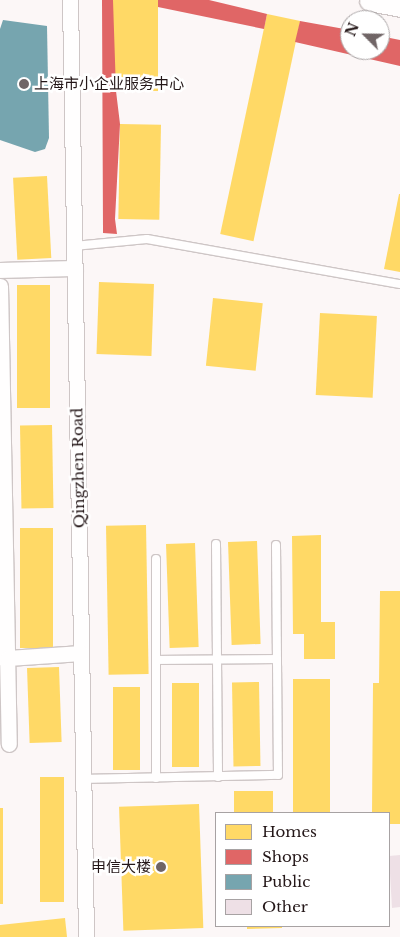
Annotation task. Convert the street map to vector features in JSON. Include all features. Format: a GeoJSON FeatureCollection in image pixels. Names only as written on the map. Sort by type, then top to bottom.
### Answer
{"type":"FeatureCollection","features":[{"type":"Feature","properties":{"kind":"street","name":"Qingzhen Road"},"geometry":{"type":"LineString","coordinates":[[70,0],[86,937]]}},
{"type":"Feature","properties":{"kind":"street"},"geometry":{"type":"LineString","coordinates":[[370,0],[400,6]]}},
{"type":"Feature","properties":{"kind":"street"},"geometry":{"type":"LineString","coordinates":[[0,270],[75,268]]}},
{"type":"Feature","properties":{"kind":"street"},"geometry":{"type":"LineString","coordinates":[[0,286],[4,657],[9,744]]}},
{"type":"Feature","properties":{"kind":"street"},"geometry":{"type":"LineString","coordinates":[[4,657],[81,653]]}},
{"type":"Feature","properties":{"kind":"lane"},"geometry":{"type":"LineString","coordinates":[[74,246],[147,239],[400,284]]}},
{"type":"Feature","properties":{"kind":"lane"},"geometry":{"type":"LineString","coordinates":[[216,544],[218,777]]}},
{"type":"Feature","properties":{"kind":"lane"},"geometry":{"type":"LineString","coordinates":[[84,779],[278,775],[276,545]]}},
{"type":"Feature","properties":{"kind":"lane"},"geometry":{"type":"LineString","coordinates":[[156,558],[156,778]]}},
{"type":"Feature","properties":{"kind":"lane"},"geometry":{"type":"LineString","coordinates":[[156,660],[277,659]]}},
{"type":"Feature","properties":{"kind":"building: Homes"},"geometry":{"type":"Polygon","coordinates":[[[113,0],[158,0],[158,91],[113,91],[113,0]]]}},
{"type":"Feature","properties":{"kind":"building: Homes"},"geometry":{"type":"Polygon","coordinates":[[[267,14],[300,21],[253,241],[220,234],[267,14]]]}},
{"type":"Feature","properties":{"kind":"building: Homes"},"geometry":{"type":"Polygon","coordinates":[[[120,124],[161,125],[159,220],[118,219],[120,124]]]}},
{"type":"Feature","properties":{"kind":"building: Homes"},"geometry":{"type":"Polygon","coordinates":[[[47,176],[51,258],[17,260],[13,178],[47,176]]]}},
{"type":"Feature","properties":{"kind":"building: Homes"},"geometry":{"type":"Polygon","coordinates":[[[400,194],[400,272],[384,269],[400,194]]]}},
{"type":"Feature","properties":{"kind":"building: Homes"},"geometry":{"type":"Polygon","coordinates":[[[99,282],[154,284],[151,356],[96,354],[99,282]]]}},
{"type":"Feature","properties":{"kind":"building: Homes"},"geometry":{"type":"Polygon","coordinates":[[[17,285],[50,285],[50,408],[17,408],[17,285]]]}},
{"type":"Feature","properties":{"kind":"building: Homes"},"geometry":{"type":"Polygon","coordinates":[[[213,298],[263,303],[256,371],[206,366],[213,298]]]}},
{"type":"Feature","properties":{"kind":"building: Homes"},"geometry":{"type":"Polygon","coordinates":[[[320,313],[377,316],[373,398],[316,395],[320,313]]]}},
{"type":"Feature","properties":{"kind":"building: Homes"},"geometry":{"type":"Polygon","coordinates":[[[52,425],[53,508],[21,509],[20,426],[52,425]]]}},
{"type":"Feature","properties":{"kind":"building: Homes"},"geometry":{"type":"Polygon","coordinates":[[[146,525],[149,674],[109,675],[106,526],[146,525]]]}},
{"type":"Feature","properties":{"kind":"building: Homes"},"geometry":{"type":"Polygon","coordinates":[[[20,528],[53,528],[53,648],[20,648],[20,528]]]}},
{"type":"Feature","properties":{"kind":"building: Homes"},"geometry":{"type":"Polygon","coordinates":[[[321,535],[321,622],[335,622],[335,659],[304,659],[304,634],[293,634],[292,536],[321,535]]]}},
{"type":"Feature","properties":{"kind":"building: Homes"},"geometry":{"type":"Polygon","coordinates":[[[257,541],[261,644],[232,645],[228,542],[257,541]]]}},
{"type":"Feature","properties":{"kind":"building: Homes"},"geometry":{"type":"Polygon","coordinates":[[[195,543],[199,647],[170,648],[166,544],[195,543]]]}},
{"type":"Feature","properties":{"kind":"building: Homes"},"geometry":{"type":"Polygon","coordinates":[[[380,591],[400,591],[400,824],[390,824],[390,812],[372,812],[373,683],[379,683],[380,591]]]}},
{"type":"Feature","properties":{"kind":"building: Homes"},"geometry":{"type":"Polygon","coordinates":[[[59,667],[62,742],[30,743],[27,668],[59,667]]]}},
{"type":"Feature","properties":{"kind":"building: Homes"},"geometry":{"type":"Polygon","coordinates":[[[293,679],[330,679],[330,812],[293,812],[293,679]]]}},
{"type":"Feature","properties":{"kind":"building: Homes"},"geometry":{"type":"Polygon","coordinates":[[[232,682],[259,682],[260,766],[233,766],[232,682]]]}},
{"type":"Feature","properties":{"kind":"building: Homes"},"geometry":{"type":"Polygon","coordinates":[[[172,683],[199,683],[199,767],[172,767],[172,683]]]}},
{"type":"Feature","properties":{"kind":"building: Homes"},"geometry":{"type":"Polygon","coordinates":[[[113,687],[140,687],[140,770],[113,770],[113,687]]]}},
{"type":"Feature","properties":{"kind":"building: Homes"},"geometry":{"type":"Polygon","coordinates":[[[40,777],[64,777],[64,902],[40,902],[40,777]]]}},
{"type":"Feature","properties":{"kind":"building: Homes"},"geometry":{"type":"Polygon","coordinates":[[[234,791],[273,791],[273,812],[234,812],[234,791]]]}},
{"type":"Feature","properties":{"kind":"building: Homes","name":"申信大楼"},"geometry":{"type":"Polygon","coordinates":[[[199,804],[203,928],[123,931],[119,807],[199,804]]]}},
{"type":"Feature","properties":{"kind":"building: Homes"},"geometry":{"type":"Polygon","coordinates":[[[0,808],[3,808],[3,904],[0,904],[0,808]]]}},
{"type":"Feature","properties":{"kind":"building: Homes"},"geometry":{"type":"Polygon","coordinates":[[[65,918],[67,937],[0,937],[0,925],[65,918]]]}},
{"type":"Feature","properties":{"kind":"building: Homes"},"geometry":{"type":"Polygon","coordinates":[[[247,927],[282,927],[282,928],[247,929],[247,927]]]}},
{"type":"Feature","properties":{"kind":"building: Shops"},"geometry":{"type":"Polygon","coordinates":[[[102,0],[113,0],[116,91],[120,124],[115,219],[117,234],[103,233],[102,0]]]}},
{"type":"Feature","properties":{"kind":"building: Shops"},"geometry":{"type":"Polygon","coordinates":[[[158,0],[209,0],[267,14],[264,29],[158,7],[158,0]]]}},
{"type":"Feature","properties":{"kind":"building: Shops"},"geometry":{"type":"Polygon","coordinates":[[[300,21],[340,28],[340,52],[295,42],[300,21]]]}},
{"type":"Feature","properties":{"kind":"building: Shops"},"geometry":{"type":"Polygon","coordinates":[[[390,38],[400,40],[400,66],[374,60],[390,60],[390,38]]]}},
{"type":"Feature","properties":{"kind":"building: Public","name":"上海市小企业服务中心"},"geometry":{"type":"Polygon","coordinates":[[[3,20],[47,26],[49,138],[45,149],[35,152],[0,140],[0,29],[3,20]]]}},
{"type":"Feature","properties":{"kind":"building: Other"},"geometry":{"type":"Polygon","coordinates":[[[400,855],[400,907],[392,908],[390,873],[390,856],[400,855]]]}},
{"type":"Feature","properties":{"kind":"place","name":"上海市小企业服务中心"},"geometry":{"type":"Point","coordinates":[24,84]}},
{"type":"Feature","properties":{"kind":"place","name":"申信大楼"},"geometry":{"type":"Point","coordinates":[161,867]}}]}
